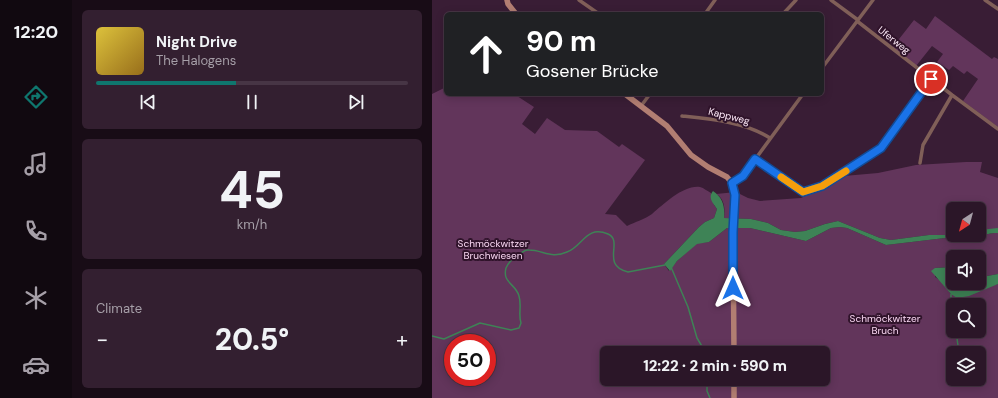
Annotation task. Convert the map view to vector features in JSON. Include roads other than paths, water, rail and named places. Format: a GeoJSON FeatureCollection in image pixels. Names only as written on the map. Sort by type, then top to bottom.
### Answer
{"type":"FeatureCollection","features":[{"type":"Feature","properties":{"kind":"main road"},"geometry":{"type":"LineString","coordinates":[[507,0],[510,8],[514,12]]}},
{"type":"Feature","properties":{"kind":"main road"},"geometry":{"type":"LineString","coordinates":[[628,96],[667,126],[691,154],[708,167],[727,177],[732,183],[735,195],[733,212],[734,346]]}},
{"type":"Feature","properties":{"kind":"main road"},"geometry":{"type":"LineString","coordinates":[[734,386],[734,398]]}},
{"type":"Feature","properties":{"kind":"street"},"geometry":{"type":"LineString","coordinates":[[579,0],[596,12]]}},
{"type":"Feature","properties":{"kind":"street"},"geometry":{"type":"LineString","coordinates":[[706,12],[715,0]]}},
{"type":"Feature","properties":{"kind":"street"},"geometry":{"type":"LineString","coordinates":[[785,12],[796,0]]}},
{"type":"Feature","properties":{"kind":"street","name":"Uferweg"},"geometry":{"type":"LineString","coordinates":[[831,0],[931,79],[998,128]]}},
{"type":"Feature","properties":{"kind":"street"},"geometry":{"type":"LineString","coordinates":[[824,65],[873,0]]}},
{"type":"Feature","properties":{"kind":"street"},"geometry":{"type":"LineString","coordinates":[[986,0],[998,9]]}},
{"type":"Feature","properties":{"kind":"street"},"geometry":{"type":"LineString","coordinates":[[755,159],[803,192],[822,186],[881,148],[931,79]]}},
{"type":"Feature","properties":{"kind":"street"},"geometry":{"type":"LineString","coordinates":[[920,163],[923,146],[952,95]]}},
{"type":"Feature","properties":{"kind":"street"},"geometry":{"type":"LineString","coordinates":[[641,106],[648,96]]}},
{"type":"Feature","properties":{"kind":"street"},"geometry":{"type":"LineString","coordinates":[[732,183],[743,176],[802,96]]}},
{"type":"Feature","properties":{"kind":"street","name":"Kappweg"},"geometry":{"type":"LineString","coordinates":[[682,116],[713,119],[734,124],[758,132],[770,138]]}},
{"type":"Feature","properties":{"kind":"waterway"},"geometry":{"type":"LineString","coordinates":[[432,336],[444,339],[480,323],[511,330],[519,328],[521,323],[519,296],[506,277],[505,273],[510,262],[525,250],[534,250],[556,255],[561,254],[572,249],[590,234],[601,232],[612,237],[614,242],[615,264],[620,269],[628,272],[665,265]]}},
{"type":"Feature","properties":{"kind":"waterway"},"geometry":{"type":"LineString","coordinates":[[671,267],[688,307],[697,338],[702,346]]}},
{"type":"Feature","properties":{"kind":"waterway"},"geometry":{"type":"LineString","coordinates":[[957,338],[958,346]]}},
{"type":"Feature","properties":{"kind":"waterway"},"geometry":{"type":"LineString","coordinates":[[707,386],[707,391],[710,398]]}},
{"type":"Feature","properties":{"kind":"park label","name":"Schmöckwitzer Bruchwiesen"},"geometry":{"type":"Point","coordinates":[493,248]}},
{"type":"Feature","properties":{"kind":"park label","name":"Schmöckwitzer Bruch"},"geometry":{"type":"Point","coordinates":[885,324]}}]}
